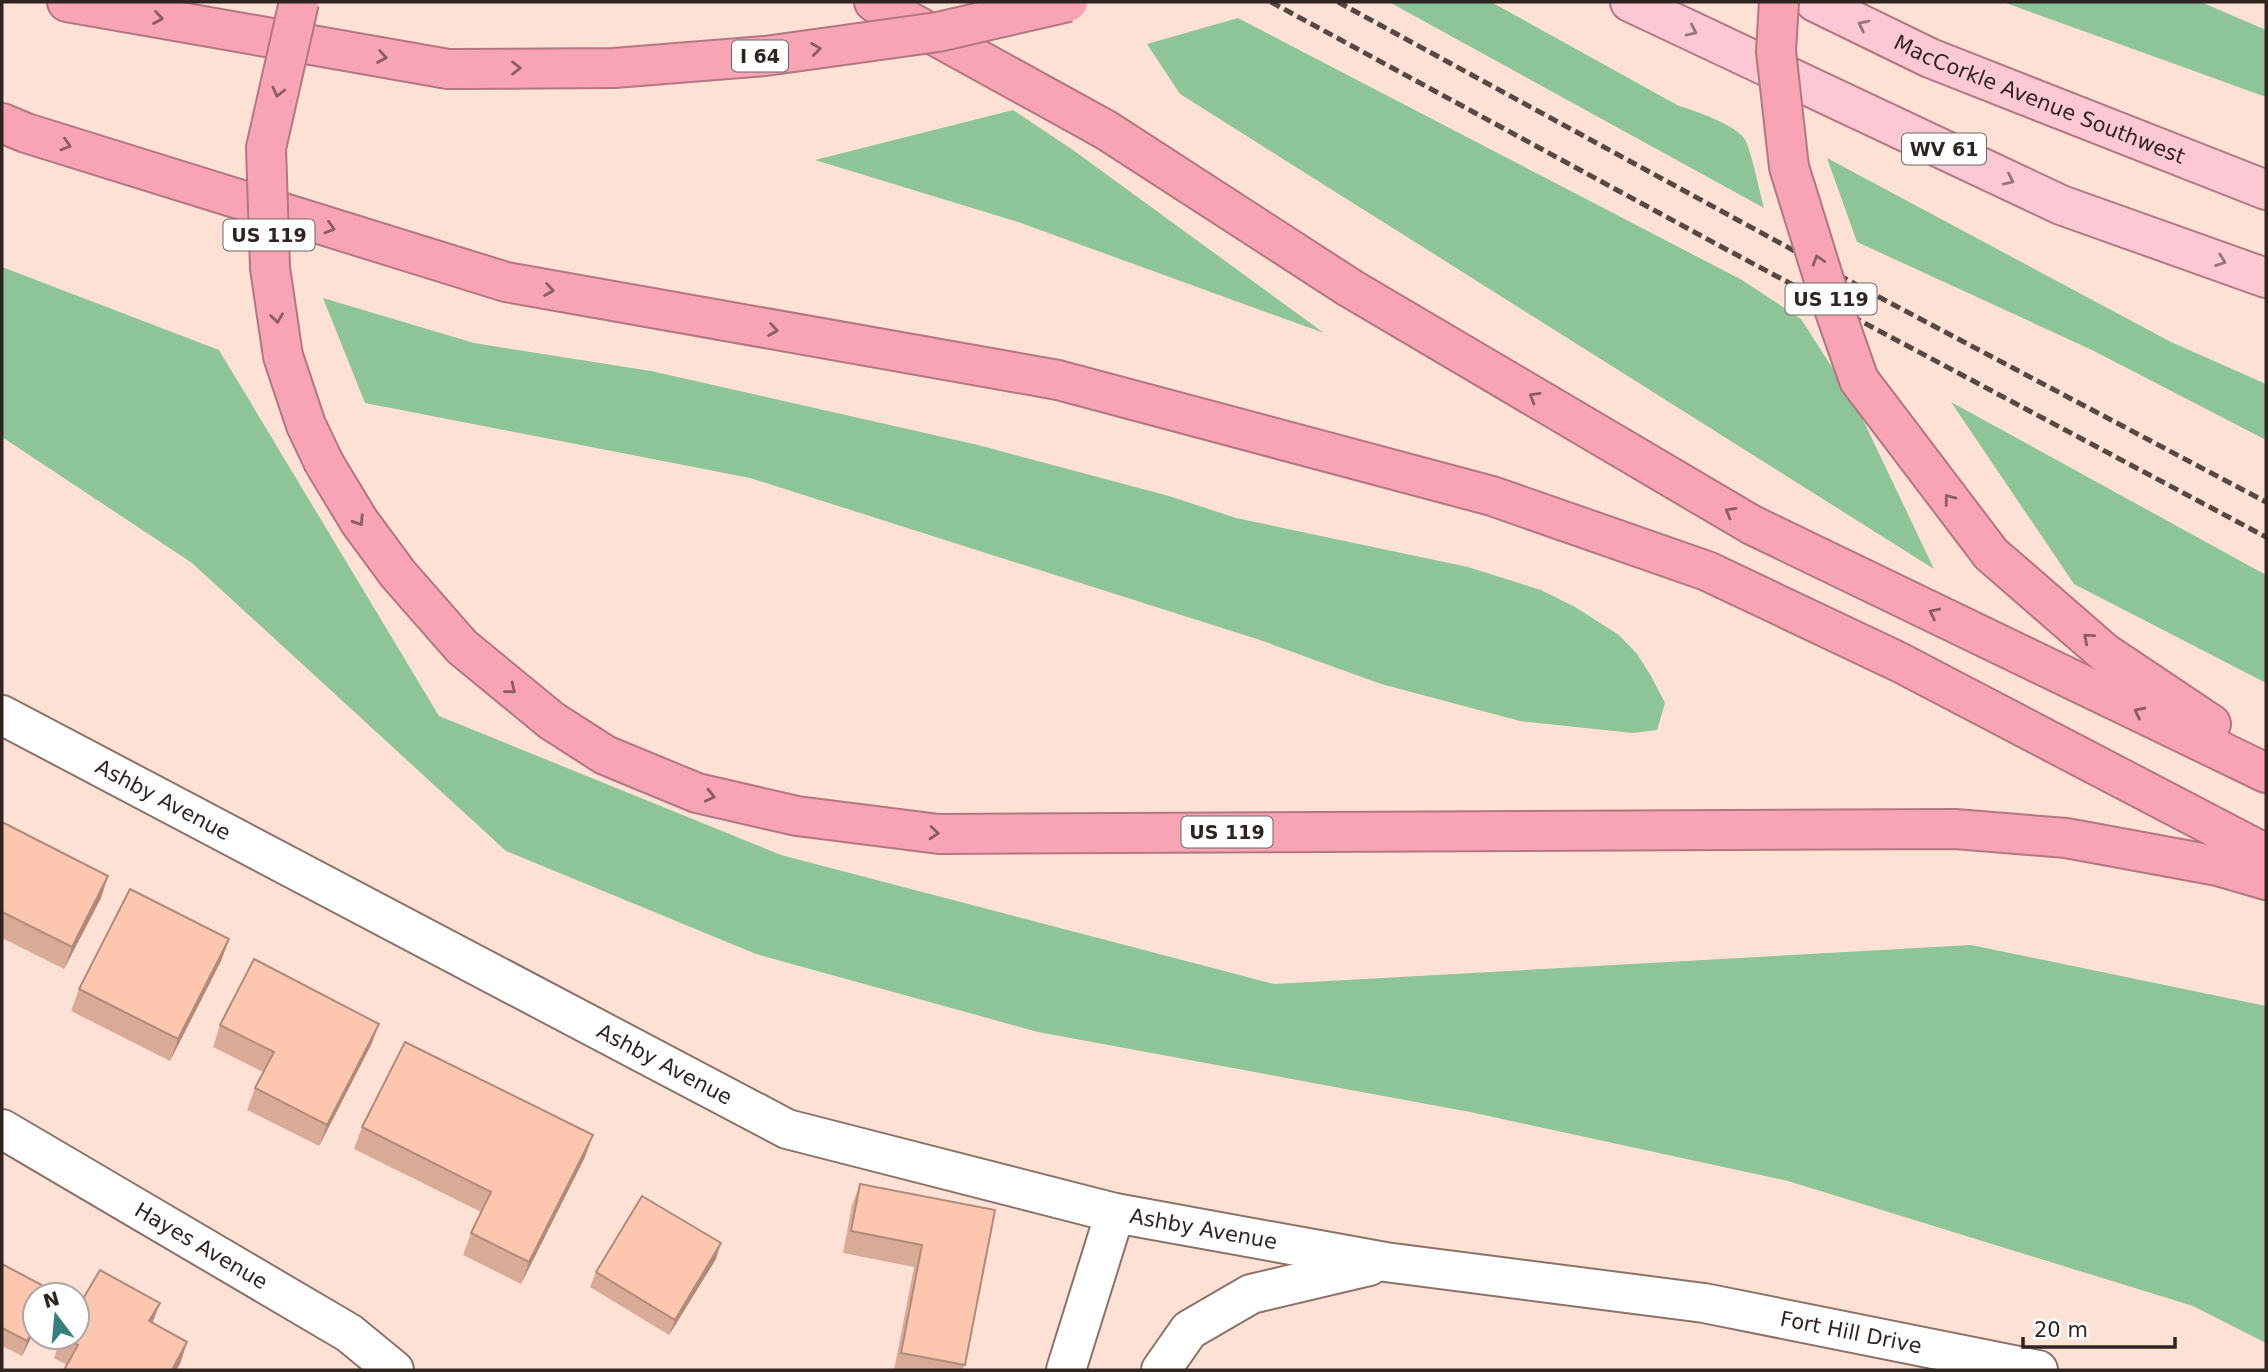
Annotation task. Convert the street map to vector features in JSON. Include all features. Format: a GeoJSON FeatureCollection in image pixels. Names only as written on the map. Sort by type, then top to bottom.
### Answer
{"type":"FeatureCollection","features":[{"type":"Feature","properties":{"kind":"highway","name":"I 64"},"geometry":{"type":"LineString","coordinates":[[67,2],[448,69],[614,68],[765,56],[938,32],[1068,2]]}},
{"type":"Feature","properties":{"kind":"highway","name":"US 119"},"geometry":{"type":"LineString","coordinates":[[299,2],[266,148],[270,268],[283,356],[306,425],[324,463],[359,521],[428,611],[462,647],[552,721],[605,755],[697,793],[797,816],[939,834],[1955,830],[2066,838],[2218,866],[2266,880]]}},
{"type":"Feature","properties":{"kind":"highway"},"geometry":{"type":"LineString","coordinates":[[874,2],[1105,130],[1350,288],[1752,525],[2266,773]]}},
{"type":"Feature","properties":{"kind":"highway","name":"US 119"},"geometry":{"type":"LineString","coordinates":[[1779,2],[1776,51],[1789,167],[1859,380],[1991,554],[2105,653],[2189,711],[2266,758]]}},
{"type":"Feature","properties":{"kind":"highway"},"geometry":{"type":"LineString","coordinates":[[2,123],[506,282],[1058,380],[1492,496],[1707,571],[1899,662],[2266,854]]}},
{"type":"Feature","properties":{"kind":"main road","name":"WV 61"},"geometry":{"type":"LineString","coordinates":[[1630,2],[2062,205],[2266,278]]}},
{"type":"Feature","properties":{"kind":"main road","name":"MacCorkle Avenue Southwest"},"geometry":{"type":"LineString","coordinates":[[1815,2],[1930,58],[2266,190]]}},
{"type":"Feature","properties":{"kind":"street","name":"Ashby Avenue"},"geometry":{"type":"LineString","coordinates":[[2,715],[787,1129],[1115,1213],[1384,1262],[1704,1303]]}},
{"type":"Feature","properties":{"kind":"street","name":"Hayes Avenue"},"geometry":{"type":"LineString","coordinates":[[2,1129],[349,1333],[394,1370]]}},
{"type":"Feature","properties":{"kind":"street"},"geometry":{"type":"LineString","coordinates":[[1066,1370],[1115,1213]]}},
{"type":"Feature","properties":{"kind":"street","name":"Ashby Avenue"},"geometry":{"type":"LineString","coordinates":[[1161,1370],[1189,1329],[1251,1294],[1384,1262]]}},
{"type":"Feature","properties":{"kind":"street","name":"Fort Hill Drive"},"geometry":{"type":"LineString","coordinates":[[1704,1303],[2038,1370]]}},
{"type":"Feature","properties":{"kind":"green space"},"geometry":{"type":"Polygon","coordinates":[[[1389,2],[1491,2],[1679,106],[1723,123],[1739,133],[1747,143],[1764,208],[1389,2]]]}},
{"type":"Feature","properties":{"kind":"green space"},"geometry":{"type":"Polygon","coordinates":[[[2003,2],[2201,2],[2266,30],[2266,97],[2003,2]]]}},
{"type":"Feature","properties":{"kind":"green space"},"geometry":{"type":"Polygon","coordinates":[[[1238,18],[1742,280],[1801,319],[1855,403],[1934,569],[1180,94],[1147,44],[1238,18]]]}},
{"type":"Feature","properties":{"kind":"green space"},"geometry":{"type":"Polygon","coordinates":[[[1013,110],[1073,150],[1324,333],[1018,222],[815,160],[1013,110]]]}},
{"type":"Feature","properties":{"kind":"green space"},"geometry":{"type":"Polygon","coordinates":[[[1827,158],[2171,342],[2266,384],[2266,440],[2092,350],[1857,242],[1827,158]]]}},
{"type":"Feature","properties":{"kind":"green space"},"geometry":{"type":"Polygon","coordinates":[[[2,267],[219,350],[439,716],[781,855],[1274,984],[1971,945],[2266,1006],[2266,1343],[2193,1306],[1788,1181],[1470,1112],[1038,1032],[756,954],[506,851],[192,563],[2,437],[2,267]]]}},
{"type":"Feature","properties":{"kind":"green space"},"geometry":{"type":"Polygon","coordinates":[[[323,298],[474,343],[651,371],[978,445],[1169,496],[1236,518],[1468,567],[1541,590],[1575,607],[1619,635],[1637,654],[1665,703],[1657,730],[1633,733],[1520,721],[1381,684],[1260,640],[750,478],[365,403],[323,298]]]}},
{"type":"Feature","properties":{"kind":"green space"},"geometry":{"type":"Polygon","coordinates":[[[1951,402],[2266,575],[2266,683],[2074,584],[1951,402]]]}},
{"type":"Feature","properties":{"kind":"building"},"geometry":{"type":"Polygon","coordinates":[[[2,822],[108,876],[72,947],[2,912],[2,822]]]}},
{"type":"Feature","properties":{"kind":"building"},"geometry":{"type":"Polygon","coordinates":[[[130,889],[229,939],[178,1039],[79,989],[130,889]]]}},
{"type":"Feature","properties":{"kind":"building"},"geometry":{"type":"Polygon","coordinates":[[[254,959],[379,1024],[327,1125],[255,1088],[274,1052],[220,1025],[254,959]]]}},
{"type":"Feature","properties":{"kind":"building"},"geometry":{"type":"Polygon","coordinates":[[[405,1042],[593,1135],[529,1262],[471,1233],[491,1192],[362,1127],[405,1042]]]}},
{"type":"Feature","properties":{"kind":"building"},"geometry":{"type":"Polygon","coordinates":[[[860,1184],[995,1210],[965,1365],[901,1353],[922,1245],[851,1231],[860,1184]]]}},
{"type":"Feature","properties":{"kind":"building"},"geometry":{"type":"Polygon","coordinates":[[[642,1196],[721,1243],[675,1320],[596,1272],[642,1196]]]}},
{"type":"Feature","properties":{"kind":"building"},"geometry":{"type":"Polygon","coordinates":[[[2,1264],[34,1281],[21,1281],[21,1338],[2,1328],[2,1264]]]}},
{"type":"Feature","properties":{"kind":"building"},"geometry":{"type":"Polygon","coordinates":[[[100,1270],[160,1303],[149,1321],[187,1342],[172,1370],[64,1370],[75,1351],[91,1351],[91,1285],[100,1270]]]}},
{"type":"Feature","properties":{"kind":"railway"},"geometry":{"type":"LineString","coordinates":[[1271,2],[1720,246],[2266,537]]}},
{"type":"Feature","properties":{"kind":"railway"},"geometry":{"type":"LineString","coordinates":[[1338,2],[1879,297],[2266,502]]}}]}
